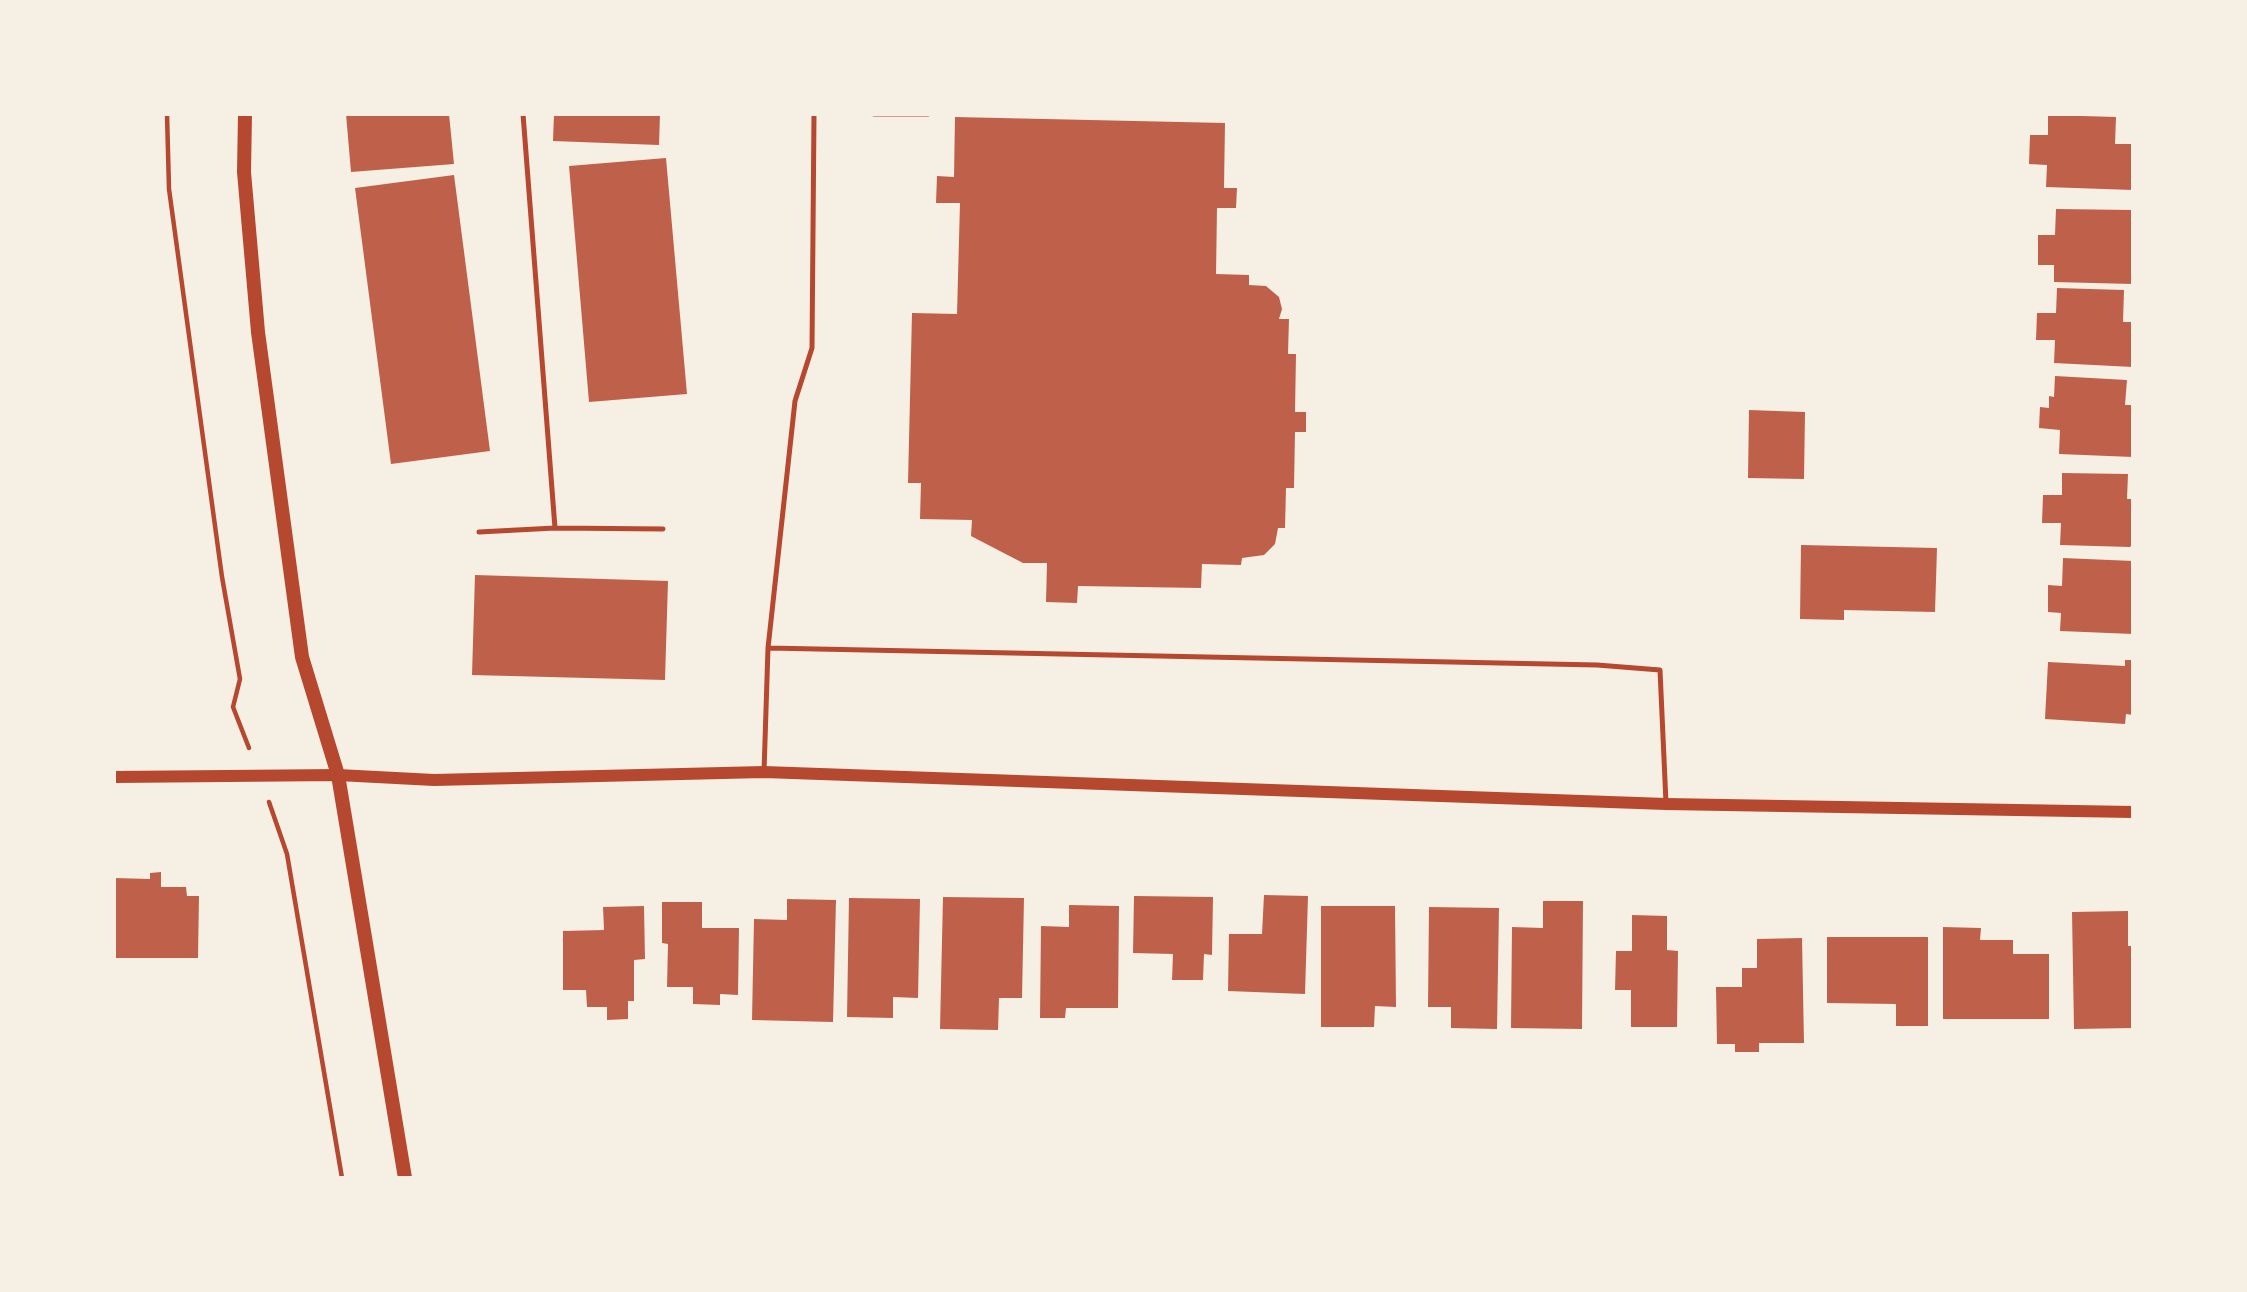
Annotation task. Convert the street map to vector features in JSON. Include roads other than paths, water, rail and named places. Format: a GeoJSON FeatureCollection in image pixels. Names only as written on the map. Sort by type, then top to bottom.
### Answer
{"type":"FeatureCollection","features":[{"type":"Feature","properties":{"kind":"main road"},"geometry":{"type":"LineString","coordinates":[[245,114],[244,172],[258,332],[300,644],[338,775],[405,1178]]}},
{"type":"Feature","properties":{"kind":"street"},"geometry":{"type":"LineString","coordinates":[[114,777],[338,775],[434,780],[764,772],[1666,804],[2133,812]]}},
{"type":"Feature","properties":{"kind":"lane"},"geometry":{"type":"LineString","coordinates":[[523,114],[555,527]]}},
{"type":"Feature","properties":{"kind":"lane"},"geometry":{"type":"LineString","coordinates":[[764,772],[768,648],[795,401],[812,348],[814,114]]}},
{"type":"Feature","properties":{"kind":"lane"},"geometry":{"type":"LineString","coordinates":[[874,114],[928,114]]}},
{"type":"Feature","properties":{"kind":"lane"},"geometry":{"type":"LineString","coordinates":[[479,532],[555,527],[663,529]]}},
{"type":"Feature","properties":{"kind":"lane"},"geometry":{"type":"LineString","coordinates":[[768,648],[1583,665],[1660,670],[1666,804]]}}]}
